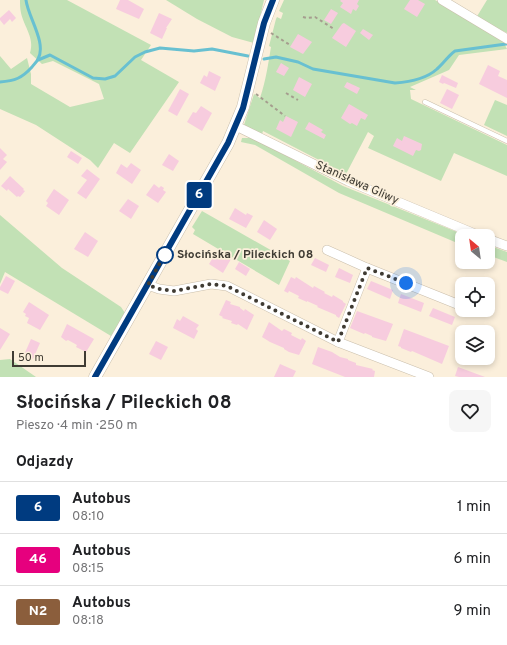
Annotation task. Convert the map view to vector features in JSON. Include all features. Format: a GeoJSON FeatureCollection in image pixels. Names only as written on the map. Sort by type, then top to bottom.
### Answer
{"type":"FeatureCollection","features":[{"type":"Feature","properties":{"kind":"street"},"geometry":{"type":"LineString","coordinates":[[95,377],[220,159],[236,126],[243,108],[264,23],[273,0]]}},
{"type":"Feature","properties":{"kind":"street"},"geometry":{"type":"LineString","coordinates":[[442,0],[507,39]]}},
{"type":"Feature","properties":{"kind":"street","name":"Stanisława Gliwy"},"geometry":{"type":"LineString","coordinates":[[236,126],[348,181],[463,229]]}},
{"type":"Feature","properties":{"kind":"street"},"geometry":{"type":"LineString","coordinates":[[495,242],[507,246]]}},
{"type":"Feature","properties":{"kind":"street"},"geometry":{"type":"LineString","coordinates":[[327,250],[367,268],[455,303]]}},
{"type":"Feature","properties":{"kind":"street"},"geometry":{"type":"LineString","coordinates":[[338,342],[367,268]]}},
{"type":"Feature","properties":{"kind":"street"},"geometry":{"type":"LineString","coordinates":[[148,285],[159,289],[174,291],[211,284],[227,286],[338,342],[429,377]]}},
{"type":"Feature","properties":{"kind":"lane"},"geometry":{"type":"LineString","coordinates":[[425,102],[507,141]]}},
{"type":"Feature","properties":{"kind":"path"},"geometry":{"type":"LineString","coordinates":[[302,17],[314,18],[334,29]]}},
{"type":"Feature","properties":{"kind":"path"},"geometry":{"type":"LineString","coordinates":[[269,31],[290,45]]}},
{"type":"Feature","properties":{"kind":"path"},"geometry":{"type":"LineString","coordinates":[[253,93],[262,97],[285,116]]}},
{"type":"Feature","properties":{"kind":"path"},"geometry":{"type":"LineString","coordinates":[[286,93],[298,100]]}},
{"type":"Feature","properties":{"kind":"green space"},"geometry":{"type":"Polygon","coordinates":[[[20,0],[67,0],[151,45],[141,60],[179,82],[130,153],[114,143],[98,168],[90,160],[36,125],[0,109],[0,56],[11,69],[27,58],[31,74],[31,84],[70,107],[104,99],[99,84],[53,61],[42,64],[30,53],[31,42],[22,18],[20,0]]]}},
{"type":"Feature","properties":{"kind":"green space"},"geometry":{"type":"Polygon","coordinates":[[[166,0],[264,0],[254,43],[232,37],[197,19],[166,0]]]}},
{"type":"Feature","properties":{"kind":"green space"},"geometry":{"type":"Polygon","coordinates":[[[284,0],[435,0],[502,39],[507,49],[459,55],[449,70],[410,87],[416,90],[410,90],[411,99],[507,145],[507,176],[454,153],[441,181],[368,148],[374,136],[368,132],[346,174],[263,131],[262,134],[244,125],[254,94],[260,98],[268,66],[271,47],[269,46],[276,19],[277,17],[281,19],[283,13],[279,11],[284,0]]]}},
{"type":"Feature","properties":{"kind":"green space"},"geometry":{"type":"Polygon","coordinates":[[[487,0],[507,0],[507,33],[476,18],[487,0]]]}},
{"type":"Feature","properties":{"kind":"green space"},"geometry":{"type":"Polygon","coordinates":[[[495,100],[507,105],[507,136],[484,125],[495,100]]]}},
{"type":"Feature","properties":{"kind":"green space"},"geometry":{"type":"Polygon","coordinates":[[[242,138],[253,138],[343,186],[455,231],[455,242],[339,193],[255,145],[241,142],[242,138]]]}},
{"type":"Feature","properties":{"kind":"green space"},"geometry":{"type":"Polygon","coordinates":[[[202,211],[290,261],[279,285],[193,234],[195,230],[192,227],[202,211]]]}},
{"type":"Feature","properties":{"kind":"green space"},"geometry":{"type":"Polygon","coordinates":[[[0,215],[62,268],[121,307],[125,313],[111,336],[5,272],[0,284],[0,215]]]}},
{"type":"Feature","properties":{"kind":"green space"},"geometry":{"type":"Polygon","coordinates":[[[495,248],[507,252],[507,262],[495,258],[495,248]]]}},
{"type":"Feature","properties":{"kind":"green space"},"geometry":{"type":"Polygon","coordinates":[[[10,359],[36,377],[0,377],[0,360],[10,359]]]}},
{"type":"Feature","properties":{"kind":"building"},"geometry":{"type":"Polygon","coordinates":[[[120,0],[128,0],[144,9],[139,19],[116,9],[120,0]]]}},
{"type":"Feature","properties":{"kind":"building"},"geometry":{"type":"Polygon","coordinates":[[[359,0],[357,4],[359,6],[356,11],[353,9],[351,14],[340,7],[343,3],[340,1],[359,0]]]}},
{"type":"Feature","properties":{"kind":"building"},"geometry":{"type":"Polygon","coordinates":[[[410,0],[418,0],[425,4],[417,17],[404,9],[410,0]]]}},
{"type":"Feature","properties":{"kind":"building"},"geometry":{"type":"Polygon","coordinates":[[[331,9],[338,13],[331,24],[324,20],[331,9]]]}},
{"type":"Feature","properties":{"kind":"building"},"geometry":{"type":"Polygon","coordinates":[[[9,10],[16,18],[12,22],[10,19],[4,25],[0,18],[9,10]]]}},
{"type":"Feature","properties":{"kind":"building"},"geometry":{"type":"Polygon","coordinates":[[[159,13],[172,19],[166,28],[162,39],[150,33],[159,13]]]}},
{"type":"Feature","properties":{"kind":"building"},"geometry":{"type":"Polygon","coordinates":[[[344,23],[356,31],[346,47],[332,38],[344,23]]]}},
{"type":"Feature","properties":{"kind":"building"},"geometry":{"type":"Polygon","coordinates":[[[363,29],[373,35],[369,40],[360,33],[363,29]]]}},
{"type":"Feature","properties":{"kind":"building"},"geometry":{"type":"Polygon","coordinates":[[[298,34],[312,42],[303,54],[290,47],[298,34]]]}},
{"type":"Feature","properties":{"kind":"building"},"geometry":{"type":"Polygon","coordinates":[[[281,63],[289,68],[284,76],[276,72],[281,63]]]}},
{"type":"Feature","properties":{"kind":"building"},"geometry":{"type":"Polygon","coordinates":[[[488,65],[500,71],[498,76],[507,80],[507,98],[479,84],[488,65]]]}},
{"type":"Feature","properties":{"kind":"building"},"geometry":{"type":"Polygon","coordinates":[[[209,71],[221,77],[215,91],[200,83],[204,75],[207,77],[209,71]]]}},
{"type":"Feature","properties":{"kind":"building"},"geometry":{"type":"Polygon","coordinates":[[[442,75],[458,83],[456,88],[439,82],[442,75]]]}},
{"type":"Feature","properties":{"kind":"building"},"geometry":{"type":"Polygon","coordinates":[[[299,77],[312,84],[305,97],[293,90],[299,77]]]}},
{"type":"Feature","properties":{"kind":"building"},"geometry":{"type":"Polygon","coordinates":[[[347,82],[360,88],[357,94],[344,87],[347,82]]]}},
{"type":"Feature","properties":{"kind":"building"},"geometry":{"type":"Polygon","coordinates":[[[180,89],[189,94],[177,116],[168,111],[180,89]]]}},
{"type":"Feature","properties":{"kind":"building"},"geometry":{"type":"Polygon","coordinates":[[[447,89],[459,95],[452,109],[440,103],[447,89]]]}},
{"type":"Feature","properties":{"kind":"building"},"geometry":{"type":"Polygon","coordinates":[[[349,104],[368,115],[365,120],[361,118],[357,126],[352,123],[350,124],[341,118],[349,104]]]}},
{"type":"Feature","properties":{"kind":"building"},"geometry":{"type":"Polygon","coordinates":[[[201,106],[212,113],[202,131],[187,122],[193,112],[196,113],[201,106]]]}},
{"type":"Feature","properties":{"kind":"building"},"geometry":{"type":"Polygon","coordinates":[[[286,116],[298,122],[291,137],[276,129],[280,120],[283,122],[286,116]]]}},
{"type":"Feature","properties":{"kind":"building"},"geometry":{"type":"Polygon","coordinates":[[[309,122],[323,130],[321,132],[326,135],[324,139],[305,129],[309,122]]]}},
{"type":"Feature","properties":{"kind":"building"},"geometry":{"type":"Polygon","coordinates":[[[404,136],[422,144],[421,150],[416,150],[413,156],[393,146],[397,138],[402,141],[404,136]]]}},
{"type":"Feature","properties":{"kind":"building"},"geometry":{"type":"Polygon","coordinates":[[[0,148],[7,155],[3,159],[7,162],[0,170],[0,148]]]}},
{"type":"Feature","properties":{"kind":"building"},"geometry":{"type":"Polygon","coordinates":[[[71,151],[82,158],[78,164],[67,157],[71,151]]]}},
{"type":"Feature","properties":{"kind":"building"},"geometry":{"type":"Polygon","coordinates":[[[169,154],[179,161],[173,171],[162,165],[169,154]]]}},
{"type":"Feature","properties":{"kind":"building"},"geometry":{"type":"Polygon","coordinates":[[[131,163],[141,170],[132,184],[116,173],[121,164],[127,168],[131,163]]]}},
{"type":"Feature","properties":{"kind":"building"},"geometry":{"type":"Polygon","coordinates":[[[87,169],[100,179],[86,199],[77,193],[87,180],[81,176],[87,169]]]}},
{"type":"Feature","properties":{"kind":"building"},"geometry":{"type":"Polygon","coordinates":[[[10,176],[25,191],[20,197],[17,197],[8,189],[7,191],[1,186],[10,176]]]}},
{"type":"Feature","properties":{"kind":"building"},"geometry":{"type":"Polygon","coordinates":[[[154,184],[159,188],[161,186],[164,188],[163,190],[166,192],[158,203],[146,195],[154,184]]]}},
{"type":"Feature","properties":{"kind":"building"},"geometry":{"type":"Polygon","coordinates":[[[54,189],[69,200],[59,215],[46,206],[48,203],[46,201],[54,189]]]}},
{"type":"Feature","properties":{"kind":"building"},"geometry":{"type":"Polygon","coordinates":[[[128,199],[139,206],[131,219],[119,211],[128,199]]]}},
{"type":"Feature","properties":{"kind":"building"},"geometry":{"type":"Polygon","coordinates":[[[235,208],[246,215],[247,213],[253,216],[246,228],[229,219],[235,208]]]}},
{"type":"Feature","properties":{"kind":"building"},"geometry":{"type":"Polygon","coordinates":[[[264,220],[277,229],[270,240],[257,232],[264,220]]]}},
{"type":"Feature","properties":{"kind":"building"},"geometry":{"type":"Polygon","coordinates":[[[85,232],[98,241],[88,257],[74,249],[85,232]]]}},
{"type":"Feature","properties":{"kind":"building"},"geometry":{"type":"Polygon","coordinates":[[[217,251],[231,259],[223,273],[209,264],[217,251]]]}},
{"type":"Feature","properties":{"kind":"building"},"geometry":{"type":"Polygon","coordinates":[[[315,258],[329,265],[326,272],[311,265],[315,258]]]}},
{"type":"Feature","properties":{"kind":"building"},"geometry":{"type":"Polygon","coordinates":[[[239,262],[250,269],[246,276],[235,269],[239,262]]]}},
{"type":"Feature","properties":{"kind":"building"},"geometry":{"type":"Polygon","coordinates":[[[339,268],[353,275],[350,283],[335,277],[339,268]]]}},
{"type":"Feature","properties":{"kind":"building"},"geometry":{"type":"Polygon","coordinates":[[[6,276],[15,281],[8,294],[0,290],[6,276]]]}},
{"type":"Feature","properties":{"kind":"building"},"geometry":{"type":"Polygon","coordinates":[[[291,277],[295,279],[296,277],[313,288],[314,286],[325,292],[324,293],[332,297],[333,295],[343,301],[346,304],[339,318],[336,315],[317,307],[318,306],[298,298],[299,296],[289,291],[288,293],[284,291],[291,277]]]}},
{"type":"Feature","properties":{"kind":"building"},"geometry":{"type":"Polygon","coordinates":[[[371,281],[393,290],[390,299],[367,289],[371,281]]]}},
{"type":"Feature","properties":{"kind":"building"},"geometry":{"type":"Polygon","coordinates":[[[401,294],[424,303],[421,312],[398,303],[401,294]]]}},
{"type":"Feature","properties":{"kind":"building"},"geometry":{"type":"Polygon","coordinates":[[[226,300],[231,302],[230,304],[240,307],[244,311],[245,309],[254,315],[247,330],[238,324],[231,323],[232,321],[222,318],[223,317],[219,315],[226,300]]]}},
{"type":"Feature","properties":{"kind":"building"},"geometry":{"type":"Polygon","coordinates":[[[29,302],[49,315],[40,330],[27,323],[29,318],[25,316],[26,314],[23,312],[29,302]]]}},
{"type":"Feature","properties":{"kind":"building"},"geometry":{"type":"Polygon","coordinates":[[[433,308],[455,317],[452,325],[429,316],[433,308]]]}},
{"type":"Feature","properties":{"kind":"building"},"geometry":{"type":"Polygon","coordinates":[[[357,311],[393,324],[386,341],[350,328],[357,311]]]}},
{"type":"Feature","properties":{"kind":"building"},"geometry":{"type":"Polygon","coordinates":[[[183,316],[199,325],[196,329],[198,331],[194,339],[173,328],[177,319],[180,321],[183,316]]]}},
{"type":"Feature","properties":{"kind":"building"},"geometry":{"type":"Polygon","coordinates":[[[269,322],[282,331],[284,329],[292,333],[291,335],[301,340],[302,338],[306,341],[299,355],[289,352],[262,337],[269,322]]]}},
{"type":"Feature","properties":{"kind":"building"},"geometry":{"type":"Polygon","coordinates":[[[67,324],[94,339],[86,352],[76,347],[77,345],[68,340],[66,341],[61,337],[67,324]]]}},
{"type":"Feature","properties":{"kind":"building"},"geometry":{"type":"Polygon","coordinates":[[[0,328],[10,334],[0,350],[0,328]]]}},
{"type":"Feature","properties":{"kind":"building"},"geometry":{"type":"Polygon","coordinates":[[[404,329],[449,346],[442,364],[398,346],[404,329]]]}},
{"type":"Feature","properties":{"kind":"building"},"geometry":{"type":"Polygon","coordinates":[[[31,339],[40,343],[33,359],[24,355],[31,339]]]}},
{"type":"Feature","properties":{"kind":"building"},"geometry":{"type":"Polygon","coordinates":[[[156,341],[168,347],[161,360],[149,354],[156,341]]]}},
{"type":"Feature","properties":{"kind":"building"},"geometry":{"type":"Polygon","coordinates":[[[318,347],[348,359],[356,363],[356,365],[373,369],[372,370],[375,371],[374,377],[345,377],[312,364],[318,347]]]}},
{"type":"Feature","properties":{"kind":"building"},"geometry":{"type":"Polygon","coordinates":[[[280,364],[296,371],[293,377],[274,377],[280,364]]]}},
{"type":"Feature","properties":{"kind":"building"},"geometry":{"type":"Polygon","coordinates":[[[458,367],[485,377],[455,376],[458,367]]]}},
{"type":"Feature","properties":{"kind":"waterway"},"geometry":{"type":"LineString","coordinates":[[0,82],[14,80],[25,74],[37,61],[40,53],[39,38],[27,7],[26,0]]}},
{"type":"Feature","properties":{"kind":"waterway"},"geometry":{"type":"LineString","coordinates":[[264,59],[276,57],[298,62],[313,69],[395,83],[423,78],[437,69],[455,51],[506,44]]}},
{"type":"Feature","properties":{"kind":"waterway"},"geometry":{"type":"LineString","coordinates":[[38,60],[50,55],[93,78],[105,79],[115,76],[135,57],[145,52],[160,48],[194,51],[212,49],[248,56]]}},
{"type":"Feature","properties":{"kind":"bus line","name":"6"},"geometry":{"type":"LineString","coordinates":[[95,377],[228,143],[243,108],[264,23],[273,0]]}},
{"type":"Feature","properties":{"kind":"place","name":"Słocińska / Pileckich 08"},"geometry":{"type":"Point","coordinates":[165,255]}},
{"type":"Feature","properties":{"kind":"route"},"geometry":{"type":"LineString","coordinates":[[165,255],[167,250],[148,285],[154,288],[174,291],[211,284],[227,286],[338,342],[367,268],[406,283]]}}]}
